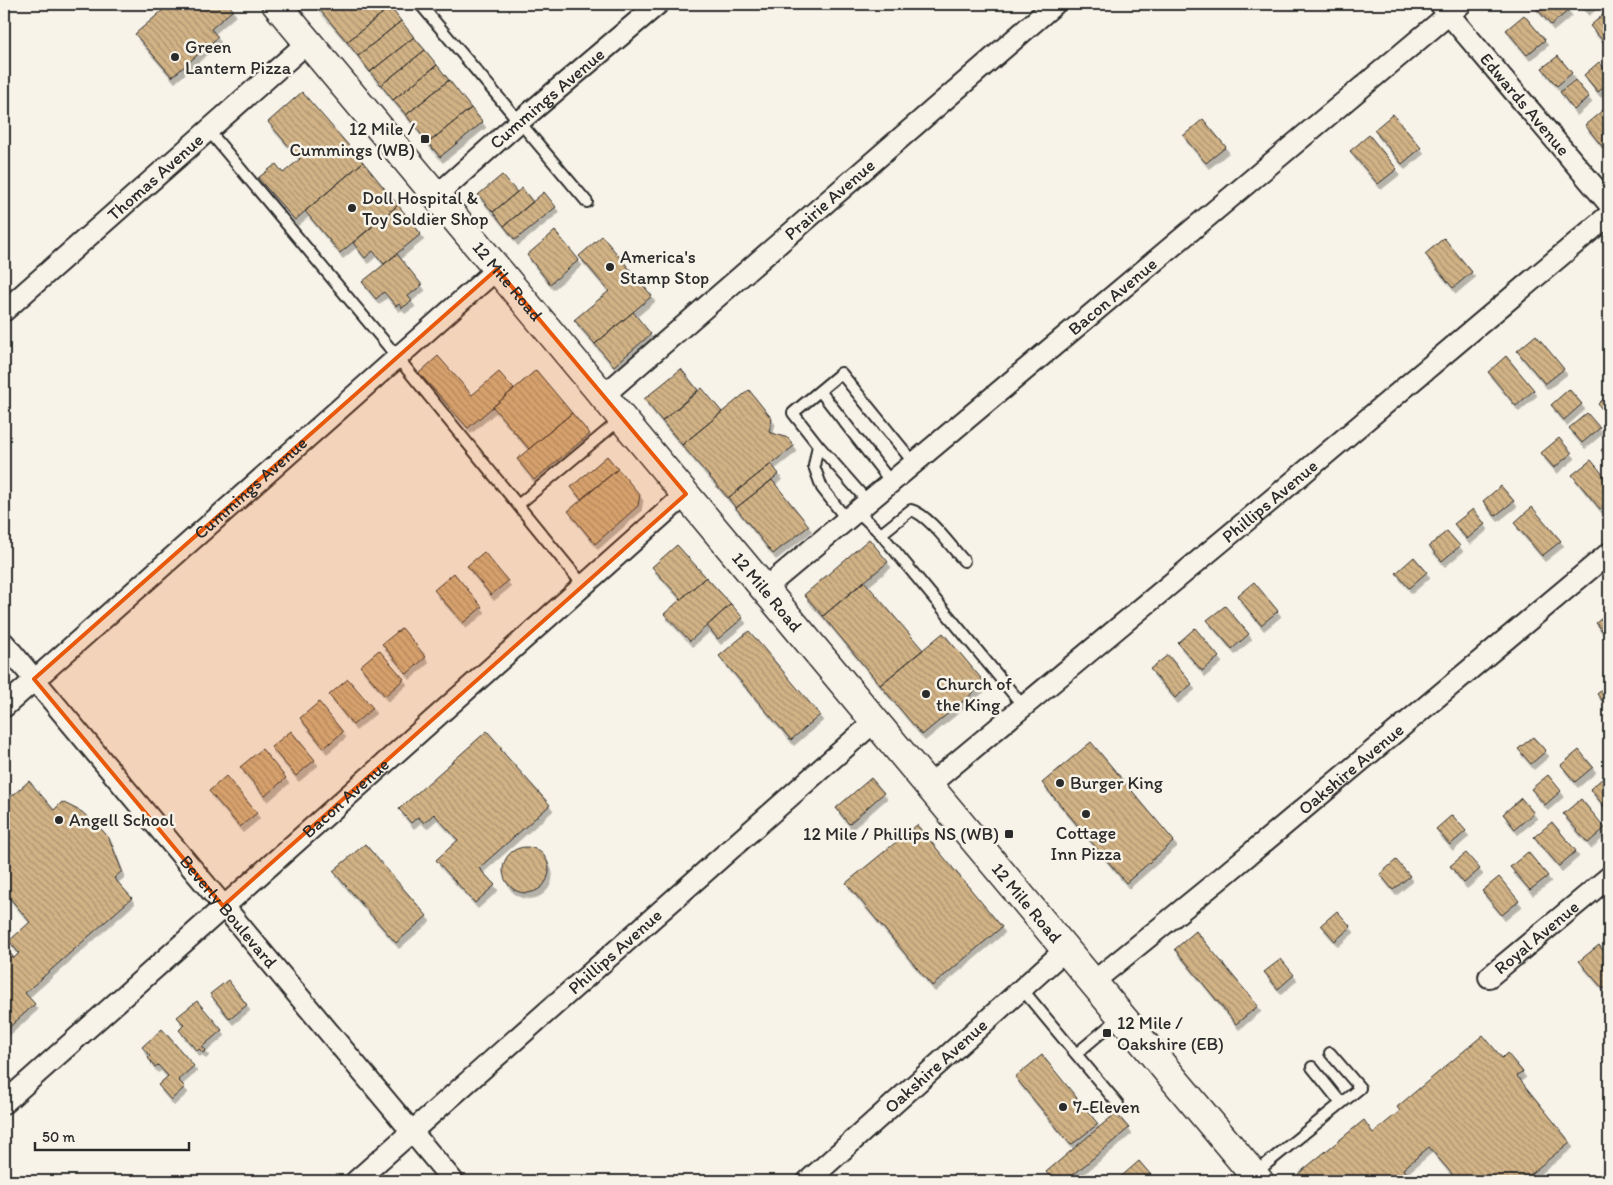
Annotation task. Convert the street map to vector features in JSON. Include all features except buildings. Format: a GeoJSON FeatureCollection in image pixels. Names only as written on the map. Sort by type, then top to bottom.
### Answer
{"type":"FeatureCollection","features":[{"type":"Feature","properties":{"kind":"main road","name":"12 Mile Road"},"geometry":{"type":"LineString","coordinates":[[276,4],[1065,950],[1252,1179]]}},
{"type":"Feature","properties":{"kind":"street","name":"Cummings Avenue"},"geometry":{"type":"LineString","coordinates":[[436,196],[519,122],[658,4]]}},
{"type":"Feature","properties":{"kind":"street","name":"Prairie Avenue"},"geometry":{"type":"LineString","coordinates":[[603,396],[1055,4]]}},
{"type":"Feature","properties":{"kind":"street","name":"Edwards Avenue"},"geometry":{"type":"LineString","coordinates":[[1450,7],[1609,204]]}},
{"type":"Feature","properties":{"kind":"street","name":"Bacon Avenue"},"geometry":{"type":"LineString","coordinates":[[764,589],[1450,7]]}},
{"type":"Feature","properties":{"kind":"street","name":"Thomas Avenue"},"geometry":{"type":"LineString","coordinates":[[4,311],[308,42]]}},
{"type":"Feature","properties":{"kind":"street","name":"Phillips Avenue"},"geometry":{"type":"LineString","coordinates":[[928,786],[1276,497],[1609,215]]}},
{"type":"Feature","properties":{"kind":"street","name":"Cummings Avenue"},"geometry":{"type":"LineString","coordinates":[[4,707],[498,269]]}},
{"type":"Feature","properties":{"kind":"street","name":"Bacon Avenue"},"geometry":{"type":"LineString","coordinates":[[4,1103],[686,494]]}},
{"type":"Feature","properties":{"kind":"street","name":"Oakshire Avenue"},"geometry":{"type":"LineString","coordinates":[[1092,983],[1214,884],[1609,553]]}},
{"type":"Feature","properties":{"kind":"street","name":"Beverly Boulevard"},"geometry":{"type":"LineString","coordinates":[[4,643],[453,1181]]}},
{"type":"Feature","properties":{"kind":"street","name":"Phillips Avenue"},"geometry":{"type":"LineString","coordinates":[[356,1181],[874,722]]}},
{"type":"Feature","properties":{"kind":"street","name":"Royal Avenue"},"geometry":{"type":"LineString","coordinates":[[1489,977],[1609,877]]}},
{"type":"Feature","properties":{"kind":"street","name":"Oakshire Avenue"},"geometry":{"type":"LineString","coordinates":[[808,1181],[1065,950]]}},
{"type":"Feature","properties":{"kind":"lane"},"geometry":{"type":"LineString","coordinates":[[420,4],[587,202]]}},
{"type":"Feature","properties":{"kind":"lane"},"geometry":{"type":"LineString","coordinates":[[209,131],[584,586]]}},
{"type":"Feature","properties":{"kind":"lane"},"geometry":{"type":"LineString","coordinates":[[857,511],[818,445],[793,413],[842,373],[914,463]]}},
{"type":"Feature","properties":{"kind":"lane"},"geometry":{"type":"LineString","coordinates":[[820,391],[891,482]]}},
{"type":"Feature","properties":{"kind":"lane"},"geometry":{"type":"LineString","coordinates":[[518,505],[622,418]]}},
{"type":"Feature","properties":{"kind":"lane"},"geometry":{"type":"LineString","coordinates":[[818,445],[814,466],[822,488],[857,511],[881,534],[1024,706]]}},
{"type":"Feature","properties":{"kind":"lane"},"geometry":{"type":"LineString","coordinates":[[881,534],[911,510],[918,512],[964,561]]}},
{"type":"Feature","properties":{"kind":"lane"},"geometry":{"type":"LineString","coordinates":[[1022,989],[1118,1104]]}},
{"type":"Feature","properties":{"kind":"lane"},"geometry":{"type":"LineString","coordinates":[[1076,1054],[1120,1017]]}},
{"type":"Feature","properties":{"kind":"lane"},"geometry":{"type":"LineString","coordinates":[[1252,1179],[1360,1088],[1330,1053]]}},
{"type":"Feature","properties":{"kind":"lane"},"geometry":{"type":"LineString","coordinates":[[1312,1067],[1341,1103]]}},
{"type":"Feature","properties":{"kind":"highlighted area"},"geometry":{"type":"Polygon","coordinates":[[[497,269],[686,494],[223,906],[34,679],[497,269]]]}},
{"type":"Feature","properties":{"kind":"place","name":"Green Lantern Pizza"},"geometry":{"type":"Point","coordinates":[175,57]}},
{"type":"Feature","properties":{"kind":"place","name":"12 Mile / Cummings (WB)"},"geometry":{"type":"Point","coordinates":[425,139]}},
{"type":"Feature","properties":{"kind":"place","name":"Doll Hospital & Toy Soldier Shop"},"geometry":{"type":"Point","coordinates":[352,208]}},
{"type":"Feature","properties":{"kind":"place","name":"America's Stamp Stop"},"geometry":{"type":"Point","coordinates":[610,267]}},
{"type":"Feature","properties":{"kind":"place","name":"Church of the King"},"geometry":{"type":"Point","coordinates":[926,694]}},
{"type":"Feature","properties":{"kind":"place","name":"Burger King"},"geometry":{"type":"Point","coordinates":[1060,783]}},
{"type":"Feature","properties":{"kind":"place","name":"Cottage Inn Pizza"},"geometry":{"type":"Point","coordinates":[1086,814]}},
{"type":"Feature","properties":{"kind":"place","name":"Angell School"},"geometry":{"type":"Point","coordinates":[59,820]}},
{"type":"Feature","properties":{"kind":"place","name":"12 Mile / Phillips NS (WB)"},"geometry":{"type":"Point","coordinates":[1009,834]}},
{"type":"Feature","properties":{"kind":"place","name":"12 Mile / Oakshire (EB)"},"geometry":{"type":"Point","coordinates":[1107,1033]}},
{"type":"Feature","properties":{"kind":"place","name":"7-Eleven"},"geometry":{"type":"Point","coordinates":[1063,1107]}}]}
